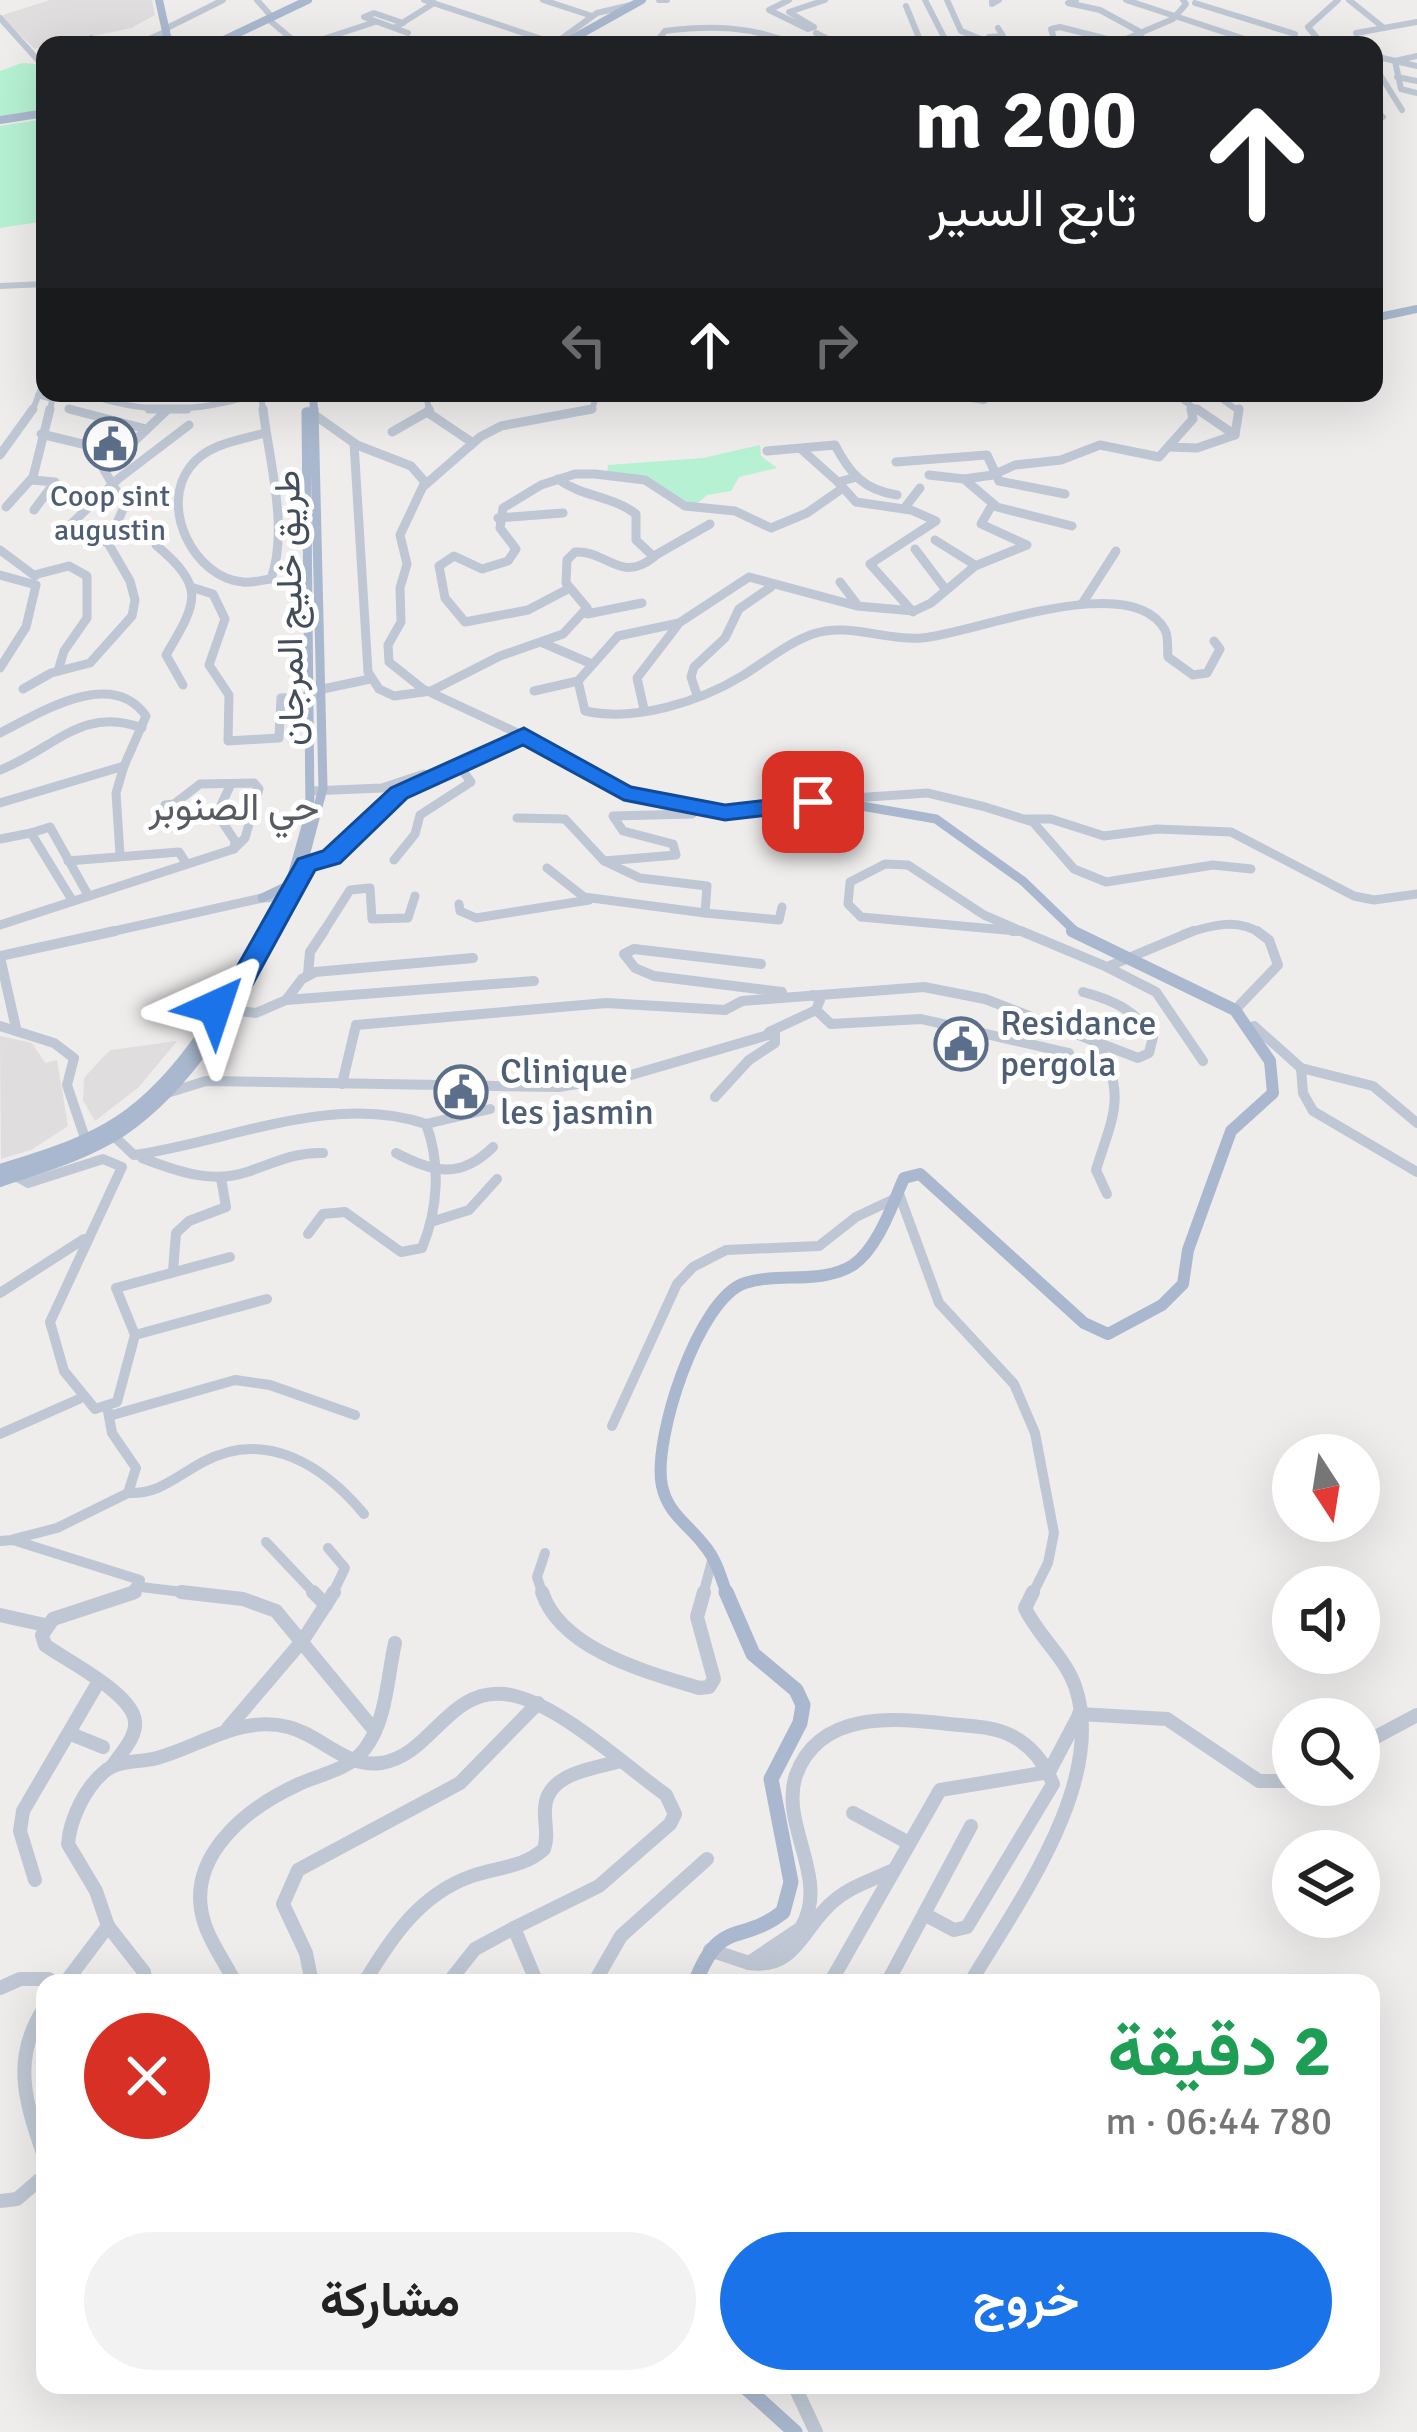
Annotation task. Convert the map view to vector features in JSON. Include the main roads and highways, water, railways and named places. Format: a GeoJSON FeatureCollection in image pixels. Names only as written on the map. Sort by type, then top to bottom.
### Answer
{"type":"FeatureCollection","features":[{"type":"Feature","properties":{"kind":"main road"},"geometry":{"type":"LineString","coordinates":[[159,0],[167,35]]}},
{"type":"Feature","properties":{"kind":"main road"},"geometry":{"type":"LineString","coordinates":[[232,36],[308,0]]}},
{"type":"Feature","properties":{"kind":"main road"},"geometry":{"type":"LineString","coordinates":[[596,36],[660,0]]}},
{"type":"Feature","properties":{"kind":"main road"},"geometry":{"type":"LineString","coordinates":[[575,36],[640,2]]}},
{"type":"Feature","properties":{"kind":"main road"},"geometry":{"type":"LineString","coordinates":[[0,122],[36,116]]}},
{"type":"Feature","properties":{"kind":"main road"},"geometry":{"type":"LineString","coordinates":[[1383,317],[1417,309]]}},
{"type":"Feature","properties":{"kind":"main road","name":"طريق خليج المرجان"},"geometry":{"type":"LineString","coordinates":[[0,1180],[7,1171],[85,1138],[135,1109],[186,1070],[302,864],[322,812],[317,790],[310,402]]}},
{"type":"Feature","properties":{"kind":"main road"},"geometry":{"type":"LineString","coordinates":[[524,736],[610,788],[698,809],[725,813],[813,802],[917,814],[952,827],[1023,881],[1069,929],[1235,1010],[1254,1026],[1275,1079],[1275,1089],[1231,1131],[1188,1250],[1183,1284],[1162,1305],[1108,1334],[1094,1330],[940,1196],[927,1176],[912,1174],[863,1256],[851,1267],[766,1278],[714,1304],[658,1451],[665,1499],[713,1557],[729,1610],[748,1648],[791,1685],[803,1704],[794,1731],[773,1763],[771,1778],[791,1884],[789,1902],[778,1919],[722,1938],[709,1949],[699,1974]]}},
{"type":"Feature","properties":{"kind":"main road"},"geometry":{"type":"LineString","coordinates":[[284,897],[262,898],[284,897]]}},
{"type":"Feature","properties":{"kind":"main road","name":"طريق خليج المرجان"},"geometry":{"type":"LineString","coordinates":[[7,1171],[114,1136],[160,1091],[220,1009]]}},
{"type":"Feature","properties":{"kind":"main road"},"geometry":{"type":"LineString","coordinates":[[753,2394],[796,2432]]}},
{"type":"Feature","properties":{"kind":"place","name":"Coop sint augustin"},"geometry":{"type":"Point","coordinates":[110,444]}},
{"type":"Feature","properties":{"kind":"place","name":"Residance pergola"},"geometry":{"type":"Point","coordinates":[961,1044]}},
{"type":"Feature","properties":{"kind":"place","name":"Clinique les jasmin"},"geometry":{"type":"Point","coordinates":[461,1092]}},
{"type":"Feature","properties":{"kind":"district","name":"حي الصنوبر"},"geometry":{"type":"Point","coordinates":[234,807]}}]}
